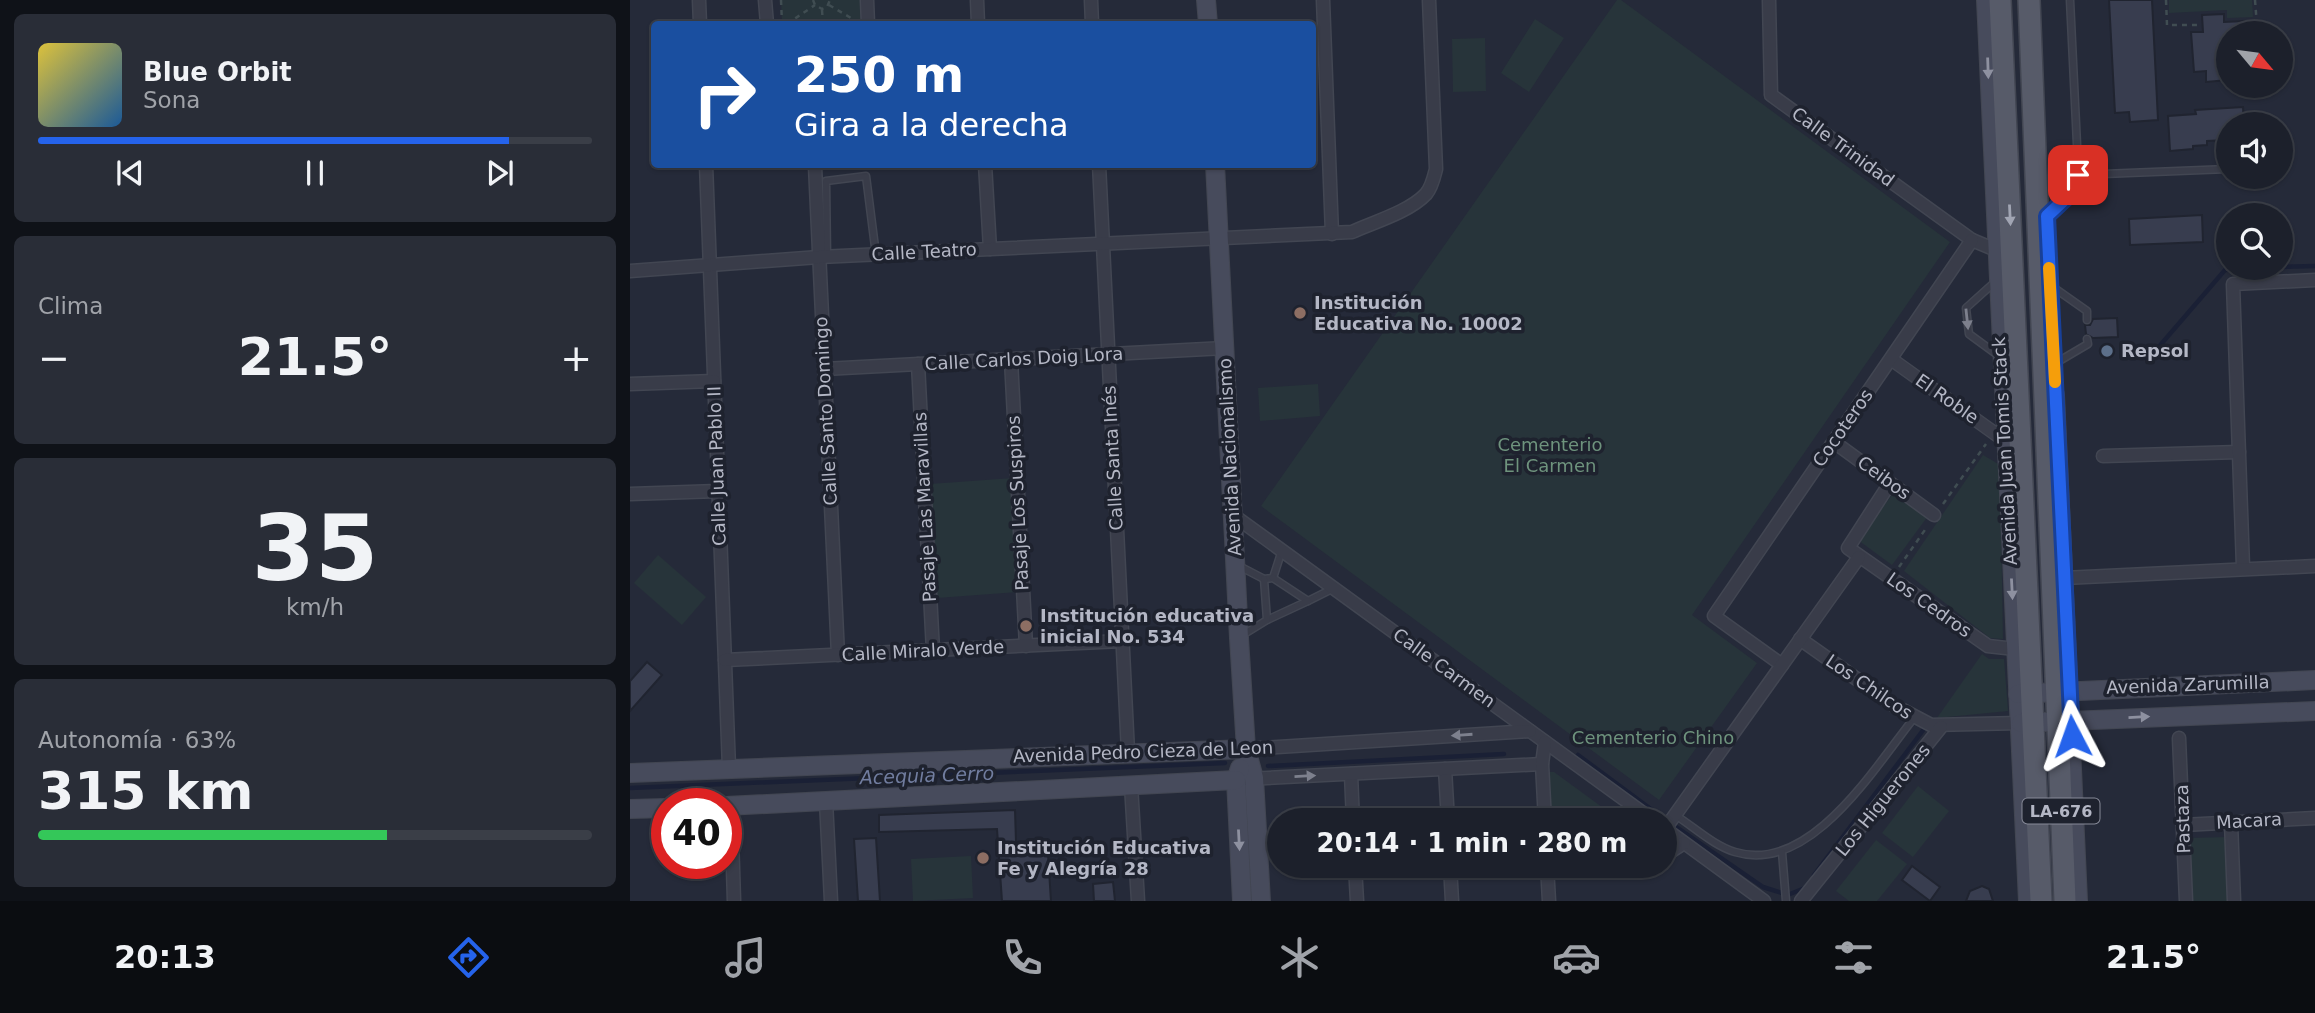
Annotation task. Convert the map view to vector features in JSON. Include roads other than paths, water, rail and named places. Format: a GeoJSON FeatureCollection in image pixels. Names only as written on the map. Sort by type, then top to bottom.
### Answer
{"type":"FeatureCollection","features":[{"type":"Feature","properties":{"kind":"main road","name":"Avenida Juan Tomis Stack"},"geometry":{"type":"LineString","coordinates":[[2000,0],[2026,723],[2041,901]]}},
{"type":"Feature","properties":{"kind":"main road"},"geometry":{"type":"LineString","coordinates":[[2029,0],[2062,691]]}},
{"type":"Feature","properties":{"kind":"main road","name":"LA-676"},"geometry":{"type":"LineString","coordinates":[[2062,691],[2065,901]]}},
{"type":"Feature","properties":{"kind":"street"},"geometry":{"type":"LineString","coordinates":[[699,0],[700,21]]}},
{"type":"Feature","properties":{"kind":"street"},"geometry":{"type":"LineString","coordinates":[[765,0],[767,21]]}},
{"type":"Feature","properties":{"kind":"street"},"geometry":{"type":"LineString","coordinates":[[867,0],[868,21]]}},
{"type":"Feature","properties":{"kind":"street"},"geometry":{"type":"LineString","coordinates":[[977,0],[978,21]]}},
{"type":"Feature","properties":{"kind":"street"},"geometry":{"type":"LineString","coordinates":[[1091,0],[1093,21]]}},
{"type":"Feature","properties":{"kind":"street"},"geometry":{"type":"LineString","coordinates":[[1206,0],[1208,21]]}},
{"type":"Feature","properties":{"kind":"street"},"geometry":{"type":"LineString","coordinates":[[1323,0],[1332,234]]}},
{"type":"Feature","properties":{"kind":"street","name":"Calle Teatro"},"geometry":{"type":"LineString","coordinates":[[630,271],[823,257],[1352,232],[1413,203],[1426,194],[1434,181],[1436,169],[1429,0]]}},
{"type":"Feature","properties":{"kind":"street","name":"Calle Trinidad"},"geometry":{"type":"LineString","coordinates":[[1769,0],[1771,95],[1972,240],[1996,250]]}},
{"type":"Feature","properties":{"kind":"street","name":"Avenida Juan Tomis Stack"},"geometry":{"type":"LineString","coordinates":[[1986,0],[2000,357],[1999,436],[2015,649],[2025,694]]}},
{"type":"Feature","properties":{"kind":"street"},"geometry":{"type":"LineString","coordinates":[[2037,0],[2064,578],[2062,691]]}},
{"type":"Feature","properties":{"kind":"street","name":"Calle Juan Pablo II"},"geometry":{"type":"LineString","coordinates":[[705,168],[729,768]]}},
{"type":"Feature","properties":{"kind":"street","name":"Calle Santo Domingo"},"geometry":{"type":"LineString","coordinates":[[815,168],[823,257],[824,369],[838,656]]}},
{"type":"Feature","properties":{"kind":"street"},"geometry":{"type":"LineString","coordinates":[[985,168],[990,249]]}},
{"type":"Feature","properties":{"kind":"street","name":"Calle Santa Inés"},"geometry":{"type":"LineString","coordinates":[[1099,168],[1128,752]]}},
{"type":"Feature","properties":{"kind":"street","name":"Avenida Nacionalismo"},"geometry":{"type":"LineString","coordinates":[[1215,168],[1246,748],[1245,779]]}},
{"type":"Feature","properties":{"kind":"street","name":"Cocoteros"},"geometry":{"type":"LineString","coordinates":[[1782,665],[1714,616],[1972,240]]}},
{"type":"Feature","properties":{"kind":"street"},"geometry":{"type":"LineString","coordinates":[[2243,567],[2232,284],[2315,280]]}},
{"type":"Feature","properties":{"kind":"street","name":"Calle Carlos Doig Lora"},"geometry":{"type":"LineString","coordinates":[[824,369],[1225,348]]}},
{"type":"Feature","properties":{"kind":"street","name":"El Roble"},"geometry":{"type":"LineString","coordinates":[[1891,359],[1999,436]]}},
{"type":"Feature","properties":{"kind":"street","name":"Pasaje Los Suspiros"},"geometry":{"type":"LineString","coordinates":[[1011,360],[1026,646]]}},
{"type":"Feature","properties":{"kind":"street","name":"Pasaje Las Maravillas"},"geometry":{"type":"LineString","coordinates":[[918,364],[933,651]]}},
{"type":"Feature","properties":{"kind":"street"},"geometry":{"type":"LineString","coordinates":[[630,384],[714,381]]}},
{"type":"Feature","properties":{"kind":"street","name":"Ceibos"},"geometry":{"type":"LineString","coordinates":[[1834,442],[1934,515]]}},
{"type":"Feature","properties":{"kind":"street"},"geometry":{"type":"LineString","coordinates":[[2103,456],[2239,452]]}},
{"type":"Feature","properties":{"kind":"street","name":"Los Cedros"},"geometry":{"type":"LineString","coordinates":[[1890,483],[1847,548],[1988,646],[2015,649]]}},
{"type":"Feature","properties":{"kind":"street"},"geometry":{"type":"LineString","coordinates":[[630,494],[718,491]]}},
{"type":"Feature","properties":{"kind":"street","name":"Calle Carmen"},"geometry":{"type":"LineString","coordinates":[[1233,515],[1636,808]]}},
{"type":"Feature","properties":{"kind":"street"},"geometry":{"type":"LineString","coordinates":[[1677,812],[1859,557]]}},
{"type":"Feature","properties":{"kind":"street"},"geometry":{"type":"LineString","coordinates":[[2064,578],[2243,567],[2315,566]]}},
{"type":"Feature","properties":{"kind":"street","name":"Los Chilcos"},"geometry":{"type":"LineString","coordinates":[[1800,639],[1914,718],[1941,727]]}},
{"type":"Feature","properties":{"kind":"street","name":"Calle Miralo Verde"},"geometry":{"type":"LineString","coordinates":[[725,660],[1122,641]]}},
{"type":"Feature","properties":{"kind":"street","name":"Avenida Zarumilla"},"geometry":{"type":"LineString","coordinates":[[2025,694],[2315,680]]}},
{"type":"Feature","properties":{"kind":"street","name":"Avenida Zarumilla"},"geometry":{"type":"LineString","coordinates":[[2026,723],[2315,711]]}},
{"type":"Feature","properties":{"kind":"street","name":"LA-676"},"geometry":{"type":"LineString","coordinates":[[2064,721],[2078,901]]}},
{"type":"Feature","properties":{"kind":"street","name":"Avenida Juan Tomis Stack"},"geometry":{"type":"LineString","coordinates":[[2026,723],[2028,901]]}},
{"type":"Feature","properties":{"kind":"street","name":"Los Higuerones"},"geometry":{"type":"LineString","coordinates":[[1801,901],[1941,727],[2026,723]]}},
{"type":"Feature","properties":{"kind":"street","name":"Avenida Pedro Cieza de Leon"},"geometry":{"type":"LineString","coordinates":[[630,773],[1246,748],[1530,731]]}},
{"type":"Feature","properties":{"kind":"street","name":"Pastaza"},"geometry":{"type":"LineString","coordinates":[[2179,737],[2186,901]]}},
{"type":"Feature","properties":{"kind":"street"},"geometry":{"type":"LineString","coordinates":[[1544,808],[1542,764],[1545,742]]}},
{"type":"Feature","properties":{"kind":"street","name":"Avenida Pedro Cieza de Leon"},"geometry":{"type":"LineString","coordinates":[[742,804],[1542,764]]}},
{"type":"Feature","properties":{"kind":"street"},"geometry":{"type":"LineString","coordinates":[[1445,769],[1447,808]]}},
{"type":"Feature","properties":{"kind":"street"},"geometry":{"type":"LineString","coordinates":[[1351,774],[1352,808]]}},
{"type":"Feature","properties":{"kind":"street"},"geometry":{"type":"LineString","coordinates":[[1242,901],[1245,779]]}},
{"type":"Feature","properties":{"kind":"street"},"geometry":{"type":"LineString","coordinates":[[1245,779],[1261,901]]}},
{"type":"Feature","properties":{"kind":"street"},"geometry":{"type":"LineString","coordinates":[[1132,785],[1138,901]]}},
{"type":"Feature","properties":{"kind":"street"},"geometry":{"type":"LineString","coordinates":[[826,801],[831,901]]}},
{"type":"Feature","properties":{"kind":"street"},"geometry":{"type":"LineString","coordinates":[[630,809],[651,808]]}},
{"type":"Feature","properties":{"kind":"street","name":"Macara"},"geometry":{"type":"LineString","coordinates":[[2183,825],[2315,818]]}},
{"type":"Feature","properties":{"kind":"street"},"geometry":{"type":"LineString","coordinates":[[2231,822],[2234,901]]}},
{"type":"Feature","properties":{"kind":"street"},"geometry":{"type":"LineString","coordinates":[[1677,838],[1764,901]]}},
{"type":"Feature","properties":{"kind":"street"},"geometry":{"type":"LineString","coordinates":[[1677,848],[1684,843]]}},
{"type":"Feature","properties":{"kind":"street"},"geometry":{"type":"LineString","coordinates":[[1356,878],[1357,901]]}},
{"type":"Feature","properties":{"kind":"street"},"geometry":{"type":"LineString","coordinates":[[1451,878],[1452,901]]}},
{"type":"Feature","properties":{"kind":"street"},"geometry":{"type":"LineString","coordinates":[[1548,878],[1549,901]]}},
{"type":"Feature","properties":{"kind":"street"},"geometry":{"type":"LineString","coordinates":[[733,879],[734,901]]}},
{"type":"Feature","properties":{"kind":"lane"},"geometry":{"type":"LineString","coordinates":[[2047,216],[2079,186],[2070,0]]}},
{"type":"Feature","properties":{"kind":"lane"},"geometry":{"type":"LineString","coordinates":[[2078,175],[2216,169]]}},
{"type":"Feature","properties":{"kind":"lane"},"geometry":{"type":"LineString","coordinates":[[823,257],[826,181],[866,176],[876,255]]}},
{"type":"Feature","properties":{"kind":"lane"},"geometry":{"type":"LineString","coordinates":[[1997,279],[1965,308],[1969,334],[2000,357]]}},
{"type":"Feature","properties":{"kind":"lane"},"geometry":{"type":"LineString","coordinates":[[2050,285],[2087,311],[2087,320]]}},
{"type":"Feature","properties":{"kind":"lane"},"geometry":{"type":"LineString","coordinates":[[2054,363],[2088,344],[2088,339]]}},
{"type":"Feature","properties":{"kind":"lane"},"geometry":{"type":"LineString","coordinates":[[1273,578],[1282,550]]}},
{"type":"Feature","properties":{"kind":"lane"},"geometry":{"type":"LineString","coordinates":[[1236,564],[1264,579],[1273,578],[1308,601]]}},
{"type":"Feature","properties":{"kind":"lane"},"geometry":{"type":"LineString","coordinates":[[1264,579],[1267,620]]}},
{"type":"Feature","properties":{"kind":"lane"},"geometry":{"type":"LineString","coordinates":[[1239,638],[1267,620],[1334,588]]}},
{"type":"Feature","properties":{"kind":"lane"},"geometry":{"type":"LineString","coordinates":[[1677,816],[1732,852],[1751,856],[1782,852],[1801,842],[1842,808],[1914,718]]}},
{"type":"Feature","properties":{"kind":"lane"},"geometry":{"type":"LineString","coordinates":[[1782,852],[1786,901]]}},
{"type":"Feature","properties":{"kind":"waterway","name":"Acequia Cerro"},"geometry":{"type":"LineString","coordinates":[[2293,267],[2315,266]]}},
{"type":"Feature","properties":{"kind":"waterway","name":"Acequia Cerro"},"geometry":{"type":"LineString","coordinates":[[2150,357],[2216,280]]}},
{"type":"Feature","properties":{"kind":"waterway"},"geometry":{"type":"LineString","coordinates":[[1814,875],[1924,729]]}},
{"type":"Feature","properties":{"kind":"waterway","name":"Acequia Cerro"},"geometry":{"type":"LineString","coordinates":[[1268,766],[1504,754]]}},
{"type":"Feature","properties":{"kind":"waterway","name":"Acequia Cerro"},"geometry":{"type":"LineString","coordinates":[[1578,755],[1649,808]]}},
{"type":"Feature","properties":{"kind":"waterway","name":"Acequia Cerro"},"geometry":{"type":"LineString","coordinates":[[630,788],[1225,763]]}},
{"type":"Feature","properties":{"kind":"waterway","name":"Acequia Cerro"},"geometry":{"type":"LineString","coordinates":[[1677,827],[1763,887],[1782,893]]}},
{"type":"Feature","properties":{"kind":"waterway"},"geometry":{"type":"LineString","coordinates":[[1790,894],[1805,888]]}},
{"type":"Feature","properties":{"kind":"place","name":"Institución Educativa No. 10002"},"geometry":{"type":"Point","coordinates":[1300,313]}},
{"type":"Feature","properties":{"kind":"place","name":"Repsol"},"geometry":{"type":"Point","coordinates":[2107,351]}},
{"type":"Feature","properties":{"kind":"place","name":"Institución educativa inicial No. 534"},"geometry":{"type":"Point","coordinates":[1026,626]}},
{"type":"Feature","properties":{"kind":"place","name":"Institución Educativa Fe y Alegría 28"},"geometry":{"type":"Point","coordinates":[983,858]}},
{"type":"Feature","properties":{"kind":"park label","name":"Cementerio El Carmen"},"geometry":{"type":"Point","coordinates":[1550,455]}},
{"type":"Feature","properties":{"kind":"park label","name":"Cementerio Chino"},"geometry":{"type":"Point","coordinates":[1653,738]}}]}
